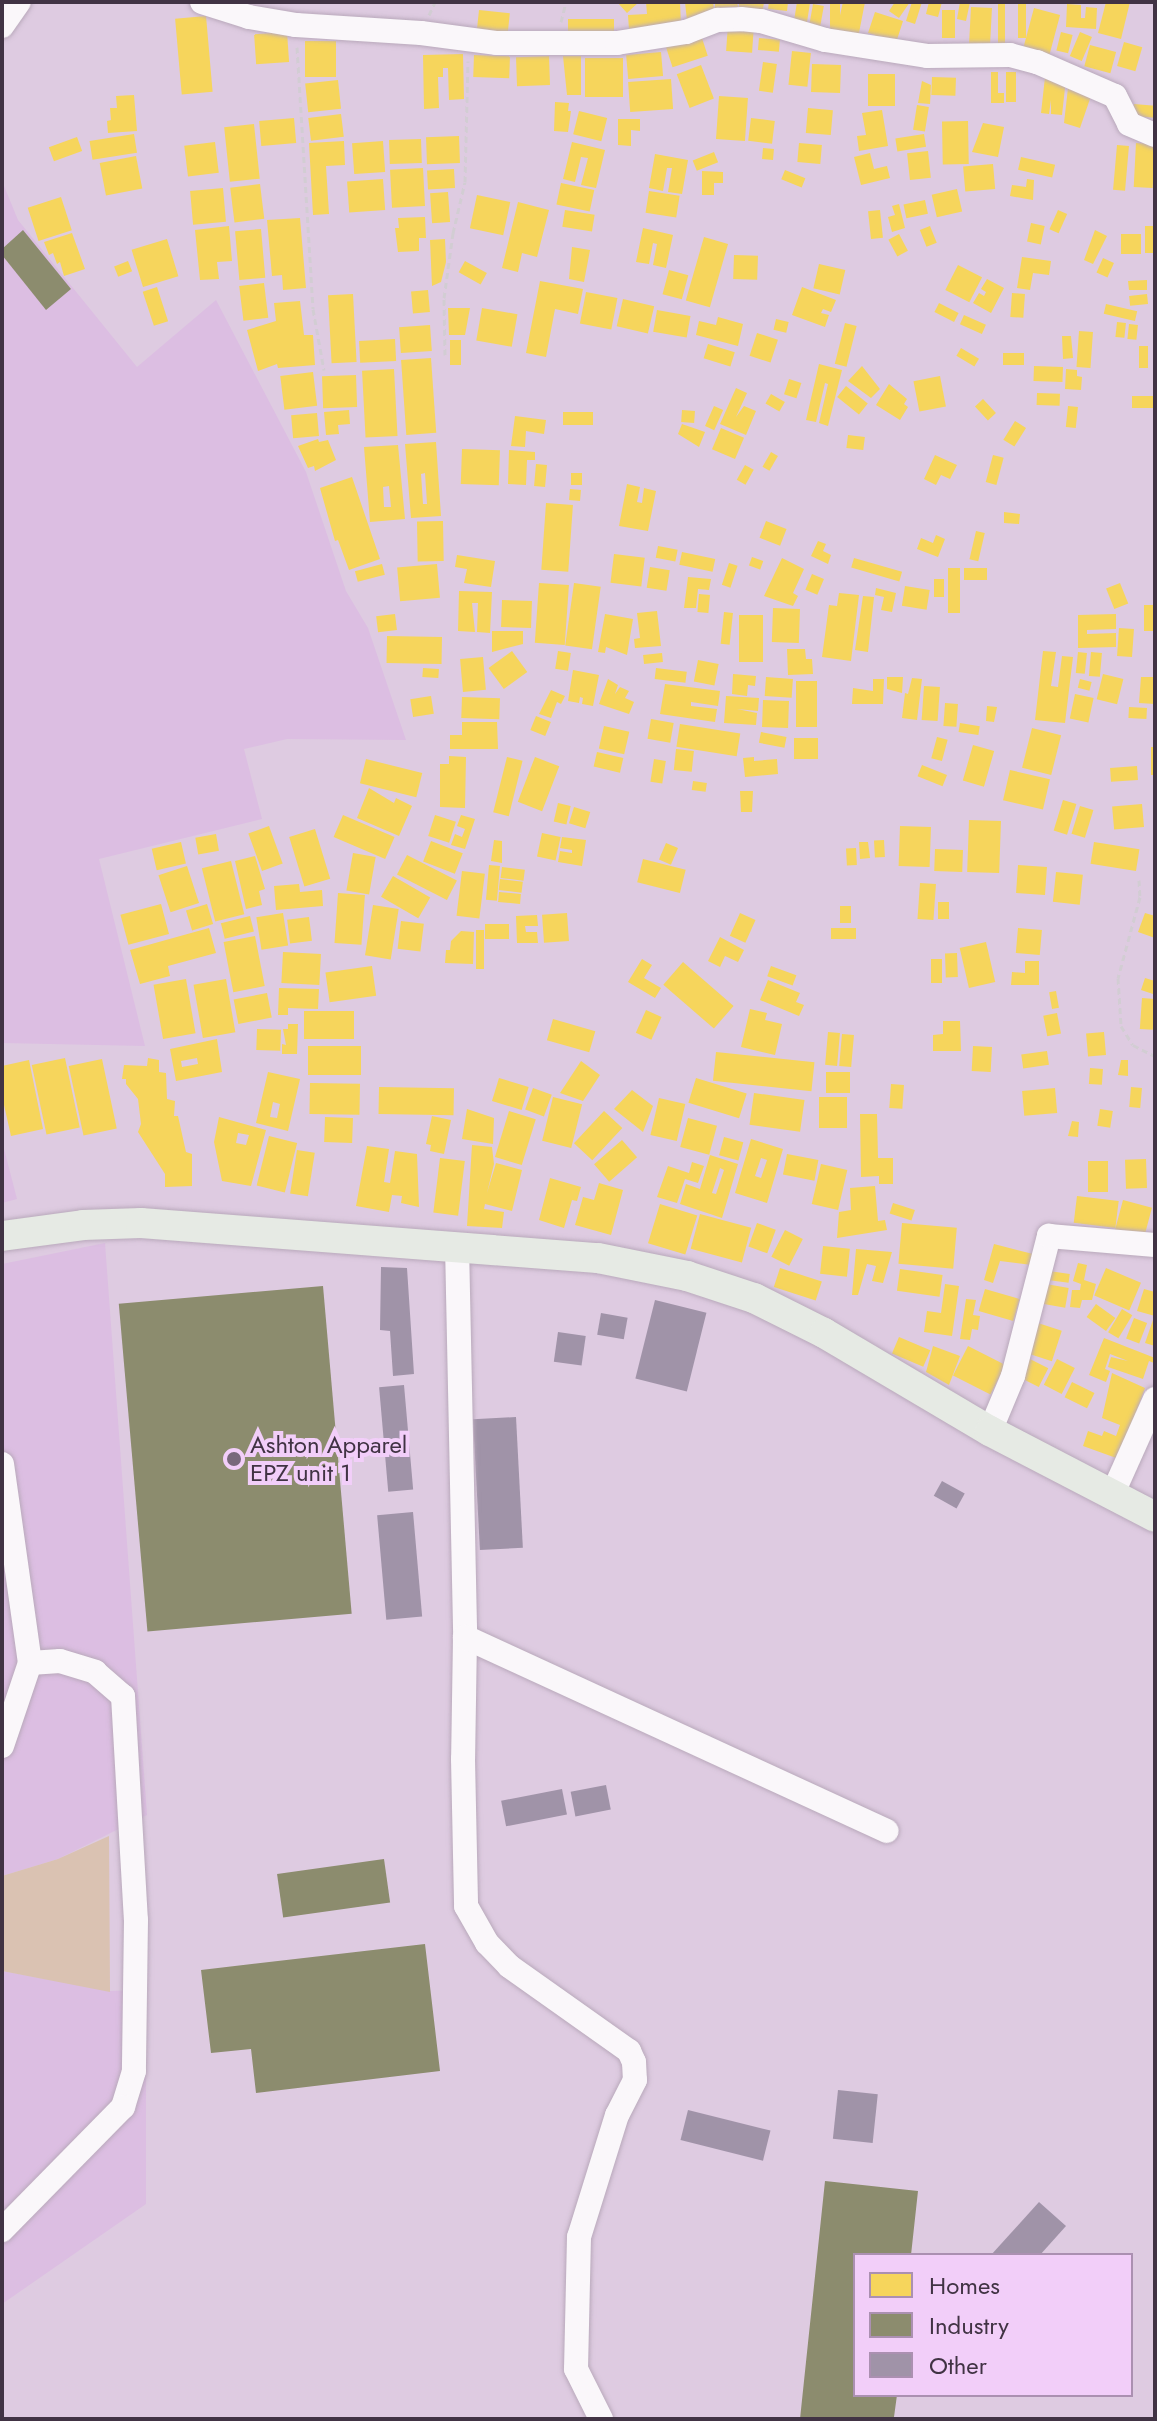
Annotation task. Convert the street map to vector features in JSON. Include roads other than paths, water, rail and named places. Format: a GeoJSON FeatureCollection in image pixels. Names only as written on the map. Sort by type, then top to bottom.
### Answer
{"type":"FeatureCollection","features":[{"type":"Feature","properties":{"kind":"main road"},"geometry":{"type":"LineString","coordinates":[[2,1236],[83,1225],[141,1223],[598,1258],[687,1276],[754,1298],[824,1333],[990,1431],[1155,1517]]}},
{"type":"Feature","properties":{"kind":"street"},"geometry":{"type":"LineString","coordinates":[[2,26],[19,2]]}},
{"type":"Feature","properties":{"kind":"street"},"geometry":{"type":"LineString","coordinates":[[202,2],[249,17],[296,25],[421,33],[523,45],[617,43],[686,32],[718,20],[741,19],[761,21],[825,40],[927,56],[1010,55],[1037,62],[1115,96],[1129,124],[1155,135]]}},
{"type":"Feature","properties":{"kind":"street"},"geometry":{"type":"LineString","coordinates":[[990,1431],[1013,1376],[1049,1236],[1155,1245]]}},
{"type":"Feature","properties":{"kind":"street"},"geometry":{"type":"LineString","coordinates":[[457,1245],[465,1637],[463,1759],[466,1906],[487,1943],[509,1966],[629,2051],[634,2062],[635,2080],[617,2115],[579,2237],[576,2369],[601,2419]]}},
{"type":"Feature","properties":{"kind":"street"},"geometry":{"type":"LineString","coordinates":[[1113,1493],[1155,1399]]}},
{"type":"Feature","properties":{"kind":"street"},"geometry":{"type":"LineString","coordinates":[[2,1464],[30,1663],[2,1746]]}},
{"type":"Feature","properties":{"kind":"street"},"geometry":{"type":"LineString","coordinates":[[465,1637],[887,1831]]}},
{"type":"Feature","properties":{"kind":"street"},"geometry":{"type":"LineString","coordinates":[[2,2230],[123,2107],[134,2071],[136,1920],[123,1696],[95,1672],[60,1661],[30,1663]]}},
{"type":"Feature","properties":{"kind":"place","name":"Ashton Apparel EPZ unit 1"},"geometry":{"type":"Point","coordinates":[234,1459]}}]}
